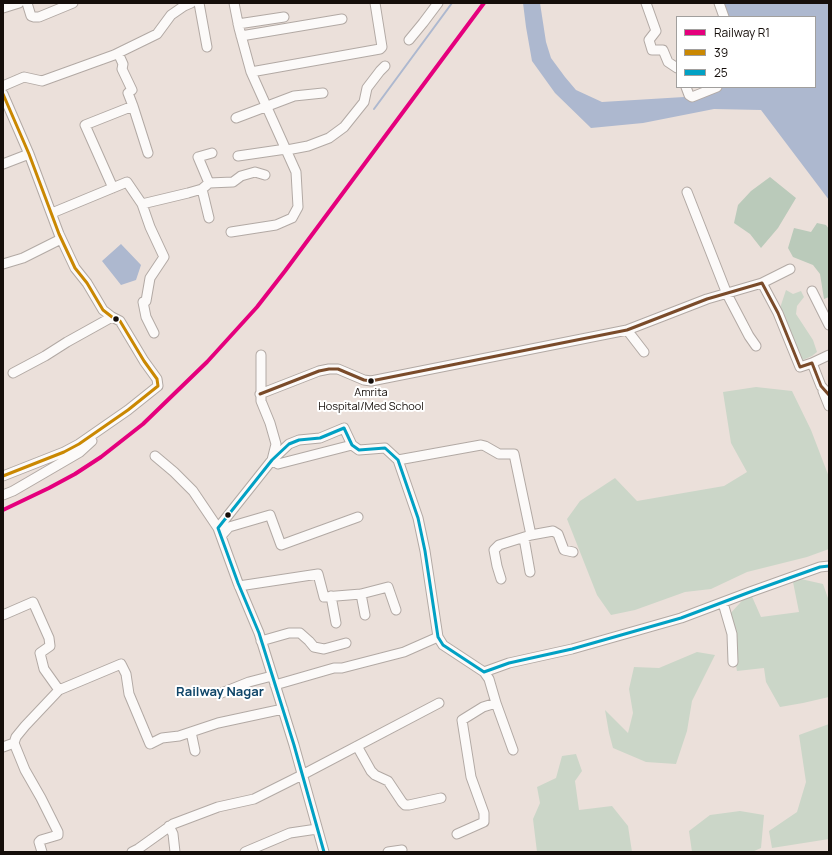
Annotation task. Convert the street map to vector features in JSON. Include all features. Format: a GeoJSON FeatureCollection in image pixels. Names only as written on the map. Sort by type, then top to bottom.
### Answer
{"type":"FeatureCollection","features":[{"type":"Feature","properties":{"kind":"street"},"geometry":{"type":"LineString","coordinates":[[3,8],[19,3]]}},
{"type":"Feature","properties":{"kind":"street"},"geometry":{"type":"LineString","coordinates":[[26,3],[31,16],[34,17],[39,17],[73,3]]}},
{"type":"Feature","properties":{"kind":"street"},"geometry":{"type":"LineString","coordinates":[[3,86],[24,77],[42,80],[118,53],[157,34],[172,15],[184,6],[191,3]]}},
{"type":"Feature","properties":{"kind":"street"},"geometry":{"type":"LineString","coordinates":[[199,3],[207,47]]}},
{"type":"Feature","properties":{"kind":"street"},"geometry":{"type":"LineString","coordinates":[[231,232],[276,225],[292,218],[298,207],[296,172],[251,72],[234,3]]}},
{"type":"Feature","properties":{"kind":"street"},"geometry":{"type":"LineString","coordinates":[[251,72],[380,49],[382,47],[375,3]]}},
{"type":"Feature","properties":{"kind":"street"},"geometry":{"type":"LineString","coordinates":[[409,40],[435,6],[426,3]]}},
{"type":"Feature","properties":{"kind":"street"},"geometry":{"type":"LineString","coordinates":[[646,3],[656,31],[649,40],[652,50],[655,51],[661,49],[668,62],[676,67]]}},
{"type":"Feature","properties":{"kind":"street"},"geometry":{"type":"LineString","coordinates":[[719,3],[724,16]]}},
{"type":"Feature","properties":{"kind":"street"},"geometry":{"type":"LineString","coordinates":[[238,24],[284,17]]}},
{"type":"Feature","properties":{"kind":"street"},"geometry":{"type":"LineString","coordinates":[[241,36],[342,19]]}},
{"type":"Feature","properties":{"kind":"street"},"geometry":{"type":"LineString","coordinates":[[118,53],[123,64],[122,70],[132,90],[128,93],[148,153]]}},
{"type":"Feature","properties":{"kind":"street"},"geometry":{"type":"LineString","coordinates":[[238,156],[308,146],[329,138],[344,127],[364,102],[367,88],[385,66]]}},
{"type":"Feature","properties":{"kind":"street"},"geometry":{"type":"LineString","coordinates":[[686,88],[689,95],[692,97],[716,88]]}},
{"type":"Feature","properties":{"kind":"street"},"geometry":{"type":"LineString","coordinates":[[236,118],[266,105],[294,96],[323,93]]}},
{"type":"Feature","properties":{"kind":"street"},"geometry":{"type":"LineString","coordinates":[[3,94],[29,154],[61,239],[75,268],[87,283],[100,306],[112,317],[120,321],[144,361],[157,379],[158,386],[128,410],[79,444],[64,452],[3,476]]}},
{"type":"Feature","properties":{"kind":"street"},"geometry":{"type":"LineString","coordinates":[[114,188],[85,125],[133,106]]}},
{"type":"Feature","properties":{"kind":"street"},"geometry":{"type":"LineString","coordinates":[[209,218],[206,186],[198,157],[212,153]]}},
{"type":"Feature","properties":{"kind":"street"},"geometry":{"type":"LineString","coordinates":[[3,164],[29,154]]}},
{"type":"Feature","properties":{"kind":"street"},"geometry":{"type":"LineString","coordinates":[[142,204],[188,193],[206,186],[232,182],[241,176],[255,172],[265,175]]}},
{"type":"Feature","properties":{"kind":"street"},"geometry":{"type":"LineString","coordinates":[[52,213],[127,182],[142,204],[150,227],[164,257],[150,278],[144,302],[146,317],[154,333]]}},
{"type":"Feature","properties":{"kind":"street"},"geometry":{"type":"LineString","coordinates":[[687,192],[727,294],[749,336],[756,346]]}},
{"type":"Feature","properties":{"kind":"street"},"geometry":{"type":"LineString","coordinates":[[3,264],[23,258],[61,239]]}},
{"type":"Feature","properties":{"kind":"street"},"geometry":{"type":"LineString","coordinates":[[260,394],[319,371],[329,369],[338,369],[364,380],[371,380],[627,330],[707,299],[762,282],[790,269]]}},
{"type":"Feature","properties":{"kind":"street"},"geometry":{"type":"LineString","coordinates":[[762,282],[778,313],[800,367],[829,355]]}},
{"type":"Feature","properties":{"kind":"street"},"geometry":{"type":"LineString","coordinates":[[812,292],[828,321]]}},
{"type":"Feature","properties":{"kind":"street"},"geometry":{"type":"LineString","coordinates":[[13,373],[112,317]]}},
{"type":"Feature","properties":{"kind":"street"},"geometry":{"type":"LineString","coordinates":[[627,330],[644,352]]}},
{"type":"Feature","properties":{"kind":"street"},"geometry":{"type":"LineString","coordinates":[[261,355],[261,401],[270,423],[276,444],[272,460]]}},
{"type":"Feature","properties":{"kind":"street"},"geometry":{"type":"LineString","coordinates":[[812,363],[829,406]]}},
{"type":"Feature","properties":{"kind":"street"},"geometry":{"type":"LineString","coordinates":[[821,386],[829,395]]}},
{"type":"Feature","properties":{"kind":"street"},"geometry":{"type":"LineString","coordinates":[[3,495],[13,491],[80,452],[128,413],[128,410]]}},
{"type":"Feature","properties":{"kind":"street"},"geometry":{"type":"LineString","coordinates":[[220,532],[272,460],[289,444],[299,440],[320,438],[344,428],[352,445],[359,450],[385,448],[398,460],[418,518],[425,551],[438,637],[443,645],[484,672],[490,679],[496,703],[513,750]]}},
{"type":"Feature","properties":{"kind":"street"},"geometry":{"type":"LineString","coordinates":[[272,460],[278,464],[352,445]]}},
{"type":"Feature","properties":{"kind":"street"},"geometry":{"type":"LineString","coordinates":[[398,460],[481,445],[499,454],[514,454],[528,536],[530,572]]}},
{"type":"Feature","properties":{"kind":"street"},"geometry":{"type":"LineString","coordinates":[[155,456],[193,491],[220,532],[239,586],[262,641],[324,852]]}},
{"type":"Feature","properties":{"kind":"street"},"geometry":{"type":"LineString","coordinates":[[220,532],[229,527],[270,515],[281,545],[358,517]]}},
{"type":"Feature","properties":{"kind":"street"},"geometry":{"type":"LineString","coordinates":[[501,579],[494,550],[499,545],[528,536],[553,531],[556,532],[564,550],[573,552]]}},
{"type":"Feature","properties":{"kind":"street"},"geometry":{"type":"LineString","coordinates":[[484,672],[509,663],[572,649],[681,618],[820,567],[829,566]]}},
{"type":"Feature","properties":{"kind":"street"},"geometry":{"type":"LineString","coordinates":[[239,586],[318,574],[324,597],[361,594],[388,587],[396,610]]}},
{"type":"Feature","properties":{"kind":"street"},"geometry":{"type":"LineString","coordinates":[[361,594],[365,615]]}},
{"type":"Feature","properties":{"kind":"street"},"geometry":{"type":"LineString","coordinates":[[331,596],[336,623]]}},
{"type":"Feature","properties":{"kind":"street"},"geometry":{"type":"LineString","coordinates":[[3,615],[33,602],[49,638],[50,646],[40,653],[44,669],[59,690]]}},
{"type":"Feature","properties":{"kind":"street"},"geometry":{"type":"LineString","coordinates":[[723,603],[732,634],[733,662]]}},
{"type":"Feature","properties":{"kind":"street"},"geometry":{"type":"LineString","coordinates":[[262,641],[289,633],[300,633],[314,647],[324,649],[346,643]]}},
{"type":"Feature","properties":{"kind":"street"},"geometry":{"type":"LineString","coordinates":[[219,694],[249,682],[274,681],[334,668],[342,668],[396,654],[438,637]]}},
{"type":"Feature","properties":{"kind":"street"},"geometry":{"type":"LineString","coordinates":[[42,852],[39,842],[58,835],[58,832],[25,770],[14,743],[16,737],[24,726],[59,690],[121,664],[126,674],[129,694],[150,744],[162,738],[179,736],[236,719],[282,709]]}},
{"type":"Feature","properties":{"kind":"street"},"geometry":{"type":"LineString","coordinates":[[132,852],[173,824],[218,807],[254,799],[439,703]]}},
{"type":"Feature","properties":{"kind":"street"},"geometry":{"type":"LineString","coordinates":[[457,834],[484,822],[484,813],[471,777],[462,720],[488,705],[496,703]]}},
{"type":"Feature","properties":{"kind":"street"},"geometry":{"type":"LineString","coordinates":[[191,732],[195,751]]}},
{"type":"Feature","properties":{"kind":"street"},"geometry":{"type":"LineString","coordinates":[[3,747],[14,743]]}},
{"type":"Feature","properties":{"kind":"street"},"geometry":{"type":"LineString","coordinates":[[357,746],[371,771],[375,775],[388,781],[405,805],[441,798]]}},
{"type":"Feature","properties":{"kind":"street"},"geometry":{"type":"LineString","coordinates":[[169,826],[173,834],[175,852]]}},
{"type":"Feature","properties":{"kind":"street"},"geometry":{"type":"LineString","coordinates":[[244,852],[290,833],[317,829]]}},
{"type":"Feature","properties":{"kind":"street"},"geometry":{"type":"LineString","coordinates":[[388,852],[402,850]]}},
{"type":"Feature","properties":{"kind":"green space"},"geometry":{"type":"Polygon","coordinates":[[[770,177],[796,198],[778,228],[761,248],[750,234],[734,223],[738,205],[751,191],[770,177]]]}},
{"type":"Feature","properties":{"kind":"green space"},"geometry":{"type":"Polygon","coordinates":[[[817,223],[826,225],[829,229],[829,297],[824,299],[820,274],[813,265],[793,257],[788,248],[794,228],[811,232],[817,223]]]}},
{"type":"Feature","properties":{"kind":"green space"},"geometry":{"type":"Polygon","coordinates":[[[786,290],[793,294],[801,291],[804,297],[797,306],[796,314],[813,340],[817,352],[803,360],[789,334],[785,317],[780,308],[786,290]]]}},
{"type":"Feature","properties":{"kind":"green space"},"geometry":{"type":"Polygon","coordinates":[[[756,387],[792,391],[811,430],[829,477],[829,549],[807,557],[747,572],[711,589],[685,592],[635,610],[611,615],[597,595],[567,519],[580,501],[615,478],[637,501],[724,486],[747,472],[731,443],[723,392],[756,387]]]}},
{"type":"Feature","properties":{"kind":"green space"},"geometry":{"type":"Polygon","coordinates":[[[792,577],[823,584],[829,601],[829,697],[780,707],[766,682],[764,668],[737,671],[728,616],[750,592],[761,617],[799,612],[792,577]]]}},
{"type":"Feature","properties":{"kind":"green space"},"geometry":{"type":"Polygon","coordinates":[[[697,652],[715,655],[692,701],[687,731],[676,764],[646,762],[613,748],[605,710],[628,733],[633,713],[629,689],[634,667],[659,668],[697,652]]]}},
{"type":"Feature","properties":{"kind":"green space"},"geometry":{"type":"Polygon","coordinates":[[[829,724],[829,839],[772,848],[769,831],[797,812],[806,782],[799,735],[829,724]]]}},
{"type":"Feature","properties":{"kind":"green space"},"geometry":{"type":"Polygon","coordinates":[[[576,754],[582,771],[575,781],[579,810],[612,806],[628,826],[632,852],[537,852],[533,819],[540,803],[537,787],[556,778],[562,756],[576,754]]]}},
{"type":"Feature","properties":{"kind":"green space"},"geometry":{"type":"Polygon","coordinates":[[[740,811],[764,815],[761,848],[752,852],[692,852],[689,831],[710,815],[740,811]]]}},
{"type":"Feature","properties":{"kind":"water"},"geometry":{"type":"Polygon","coordinates":[[[523,3],[540,3],[546,42],[551,58],[576,90],[602,102],[684,97],[716,88],[816,88],[816,16],[725,16],[720,3],[829,3],[829,200],[761,110],[714,109],[643,123],[591,128],[555,93],[532,61],[523,3]]]}},
{"type":"Feature","properties":{"kind":"water"},"geometry":{"type":"Polygon","coordinates":[[[121,244],[141,265],[136,280],[121,285],[102,261],[121,244]]]}},
{"type":"Feature","properties":{"kind":"waterway"},"geometry":{"type":"LineString","coordinates":[[374,109],[452,3]]}},
{"type":"Feature","properties":{"kind":"rail line","name":"R1"},"geometry":{"type":"LineString","coordinates":[[3,510],[75,474],[101,457],[143,424],[207,362],[257,307],[285,271],[484,3]]}},
{"type":"Feature","properties":{"kind":"transit line","name":"39"},"geometry":{"type":"LineString","coordinates":[[3,94],[29,154],[59,234],[75,268],[87,283],[103,310],[120,321],[144,361],[157,379],[158,386],[128,410],[79,444],[64,452],[3,476]]}},
{"type":"Feature","properties":{"kind":"transit line"},"geometry":{"type":"LineString","coordinates":[[260,394],[319,371],[329,369],[338,369],[364,380],[371,381],[627,330],[707,299],[762,283],[778,313],[800,367],[812,363],[821,386],[829,395]]}},
{"type":"Feature","properties":{"kind":"transit line","name":"25"},"geometry":{"type":"LineString","coordinates":[[324,852],[294,745],[259,633],[238,583],[218,528],[272,460],[289,444],[299,440],[320,438],[344,428],[352,445],[359,450],[385,448],[398,460],[418,518],[425,551],[438,637],[443,645],[484,672],[509,663],[572,649],[681,618],[820,567],[829,566]]}},
{"type":"Feature","properties":{"kind":"place","name":"Amrita Hospital/Med School"},"geometry":{"type":"Point","coordinates":[371,381]}},
{"type":"Feature","properties":{"kind":"district","name":"Railway Nagar"},"geometry":{"type":"Point","coordinates":[220,692]}}]}
